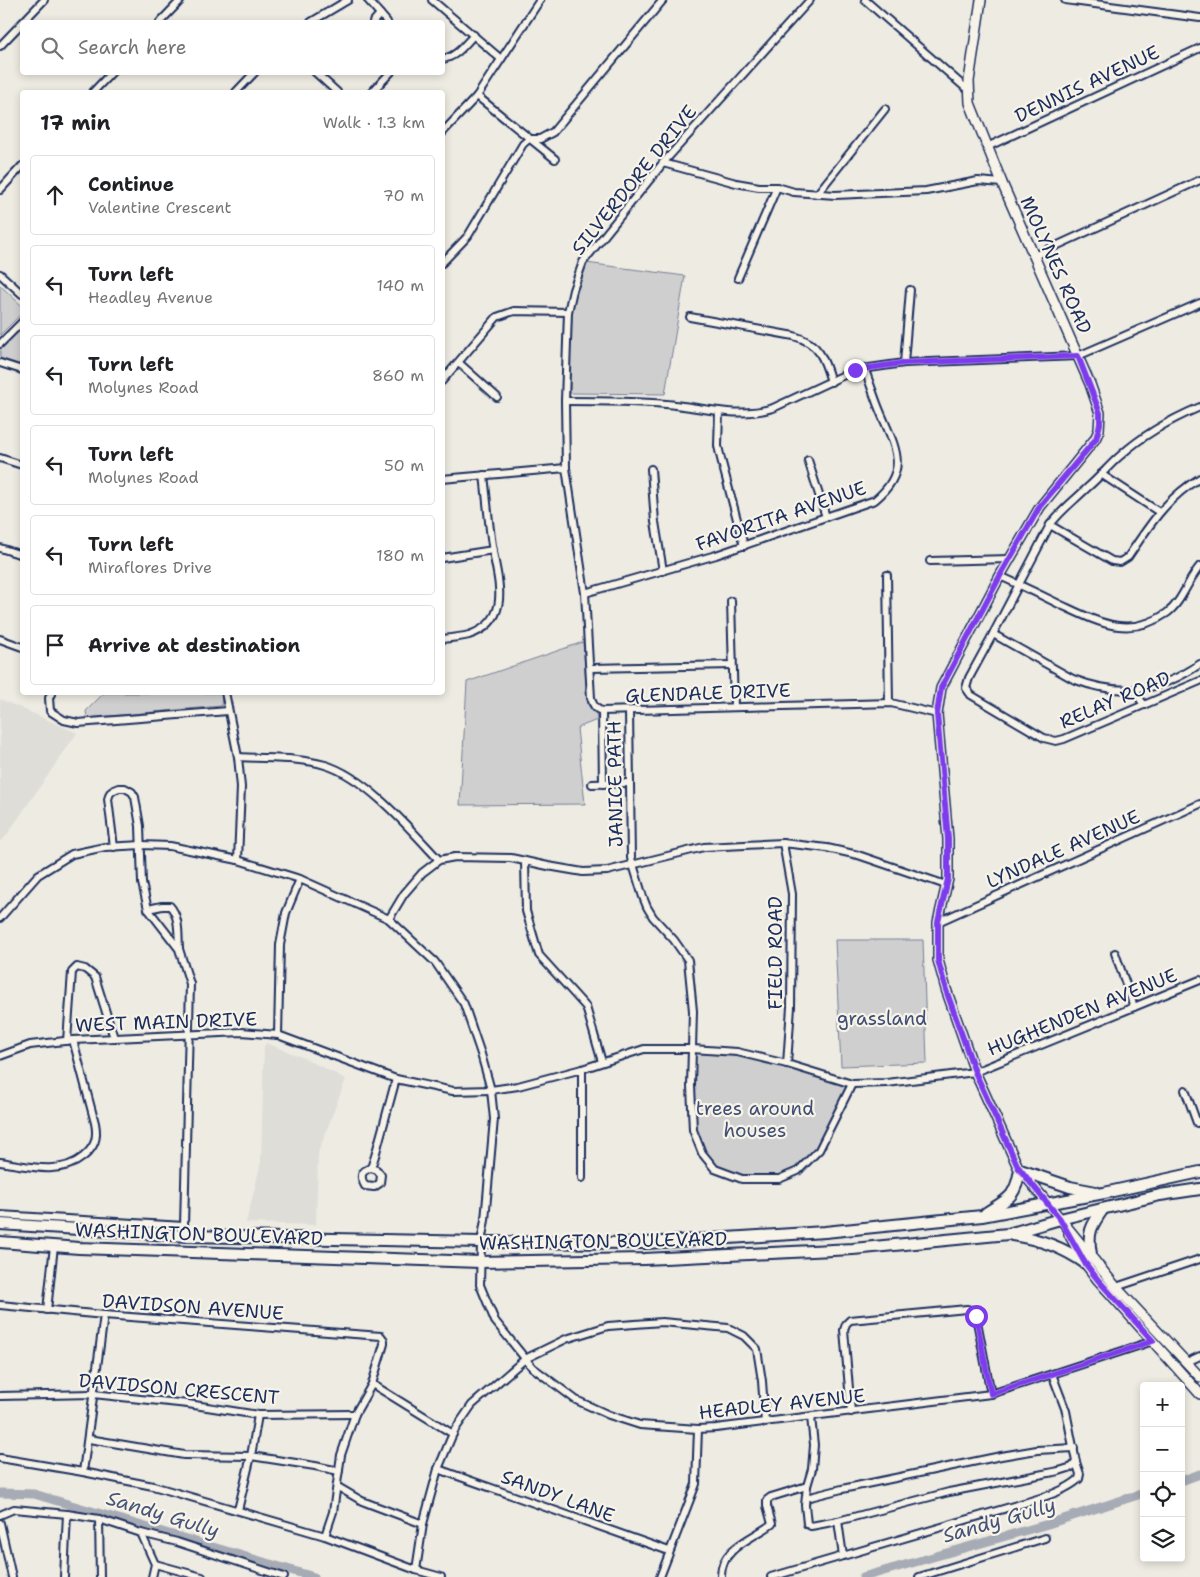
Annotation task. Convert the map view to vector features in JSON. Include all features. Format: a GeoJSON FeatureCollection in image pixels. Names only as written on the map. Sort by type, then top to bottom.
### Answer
{"type":"FeatureCollection","features":[{"type":"Feature","properties":{"kind":"highway"},"geometry":{"type":"LineString","coordinates":[[982,1216],[1012,1194],[1016,1188],[1020,1170],[1070,1187],[1104,1193]]}},
{"type":"Feature","properties":{"kind":"highway","name":"WASHINGTON BOULEVARD"},"geometry":{"type":"LineString","coordinates":[[0,1224],[481,1242],[656,1242],[825,1232],[982,1216],[1104,1193],[1200,1172]]}},
{"type":"Feature","properties":{"kind":"highway","name":"WASHINGTON BOULEVARD"},"geometry":{"type":"LineString","coordinates":[[0,1242],[54,1246],[480,1262],[644,1259],[853,1250],[1008,1234],[1060,1219],[1160,1195],[1200,1189]]}},
{"type":"Feature","properties":{"kind":"highway"},"geometry":{"type":"LineString","coordinates":[[1091,1254],[1090,1227],[1103,1209]]}},
{"type":"Feature","properties":{"kind":"highway"},"geometry":{"type":"LineString","coordinates":[[1008,1234],[1046,1242],[1067,1251],[1085,1263]]}},
{"type":"Feature","properties":{"kind":"main road","name":"MOLYNES ROAD"},"geometry":{"type":"LineString","coordinates":[[981,0],[968,90],[972,109],[1002,183],[1078,356],[1100,413],[1099,430],[1096,439],[1040,506],[1000,576],[941,688],[937,714],[948,839],[946,885],[938,922],[938,960],[946,990],[975,1072],[1020,1170],[1091,1254],[1116,1287],[1200,1377]]}},
{"type":"Feature","properties":{"kind":"main road","name":"MOLYNES ROAD"},"geometry":{"type":"LineString","coordinates":[[1060,1219],[1085,1263],[1098,1280],[1200,1394]]}},
{"type":"Feature","properties":{"kind":"street"},"geometry":{"type":"LineString","coordinates":[[26,20],[44,0]]}},
{"type":"Feature","properties":{"kind":"street"},"geometry":{"type":"LineString","coordinates":[[162,20],[181,0]]}},
{"type":"Feature","properties":{"kind":"street"},"geometry":{"type":"LineString","coordinates":[[313,20],[348,0]]}},
{"type":"Feature","properties":{"kind":"street"},"geometry":{"type":"LineString","coordinates":[[368,0],[385,20]]}},
{"type":"Feature","properties":{"kind":"street"},"geometry":{"type":"LineString","coordinates":[[432,0],[501,58]]}},
{"type":"Feature","properties":{"kind":"street"},"geometry":{"type":"LineString","coordinates":[[445,130],[477,96],[540,0]]}},
{"type":"Feature","properties":{"kind":"street"},"geometry":{"type":"LineString","coordinates":[[445,260],[468,236],[522,144],[529,139],[540,138],[553,132],[663,0]]}},
{"type":"Feature","properties":{"kind":"street","name":"SILVERDORE DRIVE"},"geometry":{"type":"LineString","coordinates":[[585,593],[566,468],[565,401],[568,312],[573,290],[583,262],[663,163],[810,0]]}},
{"type":"Feature","properties":{"kind":"street"},"geometry":{"type":"LineString","coordinates":[[865,0],[968,90]]}},
{"type":"Feature","properties":{"kind":"street"},"geometry":{"type":"LineString","coordinates":[[1065,0],[1200,18]]}},
{"type":"Feature","properties":{"kind":"street"},"geometry":{"type":"LineString","coordinates":[[374,20],[380,14]]}},
{"type":"Feature","properties":{"kind":"street"},"geometry":{"type":"LineString","coordinates":[[0,46],[20,26]]}},
{"type":"Feature","properties":{"kind":"street"},"geometry":{"type":"LineString","coordinates":[[445,59],[459,51],[474,35]]}},
{"type":"Feature","properties":{"kind":"street","name":"DENNIS AVENUE"},"geometry":{"type":"LineString","coordinates":[[987,147],[1200,48]]}},
{"type":"Feature","properties":{"kind":"street"},"geometry":{"type":"LineString","coordinates":[[95,90],[109,75]]}},
{"type":"Feature","properties":{"kind":"street"},"geometry":{"type":"LineString","coordinates":[[238,90],[252,75]]}},
{"type":"Feature","properties":{"kind":"street"},"geometry":{"type":"LineString","coordinates":[[319,75],[335,90]]}},
{"type":"Feature","properties":{"kind":"street"},"geometry":{"type":"LineString","coordinates":[[374,90],[388,75]]}},
{"type":"Feature","properties":{"kind":"street"},"geometry":{"type":"LineString","coordinates":[[477,96],[555,159]]}},
{"type":"Feature","properties":{"kind":"street"},"geometry":{"type":"LineString","coordinates":[[817,194],[885,109]]}},
{"type":"Feature","properties":{"kind":"street"},"geometry":{"type":"LineString","coordinates":[[663,163],[736,183],[835,196],[900,193],[978,181],[1002,183]]}},
{"type":"Feature","properties":{"kind":"street"},"geometry":{"type":"LineString","coordinates":[[0,190],[20,168]]}},
{"type":"Feature","properties":{"kind":"street"},"geometry":{"type":"LineString","coordinates":[[1034,256],[1200,180]]}},
{"type":"Feature","properties":{"kind":"street"},"geometry":{"type":"LineString","coordinates":[[738,278],[777,187]]}},
{"type":"Feature","properties":{"kind":"street"},"geometry":{"type":"LineString","coordinates":[[0,274],[20,292]]}},
{"type":"Feature","properties":{"kind":"street"},"geometry":{"type":"LineString","coordinates":[[904,363],[910,290]]}},
{"type":"Feature","properties":{"kind":"street"},"geometry":{"type":"LineString","coordinates":[[565,401],[638,402],[732,413],[759,412],[773,408],[855,370],[864,368],[904,363],[1078,356],[1200,303]]}},
{"type":"Feature","properties":{"kind":"street"},"geometry":{"type":"LineString","coordinates":[[445,378],[497,317],[504,313],[514,311],[568,312]]}},
{"type":"Feature","properties":{"kind":"street"},"geometry":{"type":"LineString","coordinates":[[690,317],[807,340],[816,347],[825,363],[831,382]]}},
{"type":"Feature","properties":{"kind":"street"},"geometry":{"type":"LineString","coordinates":[[0,344],[20,324]]}},
{"type":"Feature","properties":{"kind":"street"},"geometry":{"type":"LineString","coordinates":[[0,362],[20,369]]}},
{"type":"Feature","properties":{"kind":"street"},"geometry":{"type":"LineString","coordinates":[[459,363],[497,397]]}},
{"type":"Feature","properties":{"kind":"street","name":"FAVORITA AVENUE"},"geometry":{"type":"LineString","coordinates":[[585,593],[744,546],[876,500],[894,480],[898,457],[864,368]]}},
{"type":"Feature","properties":{"kind":"street"},"geometry":{"type":"LineString","coordinates":[[1200,407],[1183,414],[1145,437],[1121,455],[1060,512],[1050,525],[993,634],[1073,679],[1102,688],[1134,690],[1163,683],[1200,664]]}},
{"type":"Feature","properties":{"kind":"street"},"geometry":{"type":"LineString","coordinates":[[719,411],[720,453],[744,546]]}},
{"type":"Feature","properties":{"kind":"street"},"geometry":{"type":"LineString","coordinates":[[0,458],[20,464]]}},
{"type":"Feature","properties":{"kind":"street"},"geometry":{"type":"LineString","coordinates":[[808,460],[826,517]]}},
{"type":"Feature","properties":{"kind":"street"},"geometry":{"type":"LineString","coordinates":[[445,479],[566,468]]}},
{"type":"Feature","properties":{"kind":"street"},"geometry":{"type":"LineString","coordinates":[[651,469],[655,522],[663,571]]}},
{"type":"Feature","properties":{"kind":"street"},"geometry":{"type":"LineString","coordinates":[[1102,474],[1159,512]]}},
{"type":"Feature","properties":{"kind":"street"},"geometry":{"type":"LineString","coordinates":[[445,638],[470,634],[484,627],[493,618],[499,606],[500,592],[484,475]]}},
{"type":"Feature","properties":{"kind":"street"},"geometry":{"type":"LineString","coordinates":[[1050,525],[1112,561],[1120,562],[1128,557],[1159,512],[1174,496],[1200,478]]}},
{"type":"Feature","properties":{"kind":"street"},"geometry":{"type":"LineString","coordinates":[[0,548],[20,554]]}},
{"type":"Feature","properties":{"kind":"street"},"geometry":{"type":"LineString","coordinates":[[445,558],[493,550]]}},
{"type":"Feature","properties":{"kind":"street"},"geometry":{"type":"LineString","coordinates":[[930,562],[1010,558]]}},
{"type":"Feature","properties":{"kind":"street"},"geometry":{"type":"LineString","coordinates":[[1000,576],[1104,624],[1130,626],[1142,624],[1168,612],[1200,566]]}},
{"type":"Feature","properties":{"kind":"street"},"geometry":{"type":"LineString","coordinates":[[887,575],[889,703]]}},
{"type":"Feature","properties":{"kind":"street","name":"GLENDALE DRIVE"},"geometry":{"type":"LineString","coordinates":[[585,593],[593,705],[597,710],[889,703],[937,714]]}},
{"type":"Feature","properties":{"kind":"street"},"geometry":{"type":"LineString","coordinates":[[731,600],[734,707]]}},
{"type":"Feature","properties":{"kind":"street","name":"RELAY ROAD"},"geometry":{"type":"LineString","coordinates":[[993,634],[969,678],[966,688],[971,695],[1044,738],[1056,741],[1200,681]]}},
{"type":"Feature","properties":{"kind":"street"},"geometry":{"type":"LineString","coordinates":[[0,640],[20,646]]}},
{"type":"Feature","properties":{"kind":"street"},"geometry":{"type":"LineString","coordinates":[[591,668],[732,665]]}},
{"type":"Feature","properties":{"kind":"street"},"geometry":{"type":"LineString","coordinates":[[1134,690],[1144,705]]}},
{"type":"Feature","properties":{"kind":"street"},"geometry":{"type":"LineString","coordinates":[[50,695],[50,711],[64,720],[78,723],[228,711]]}},
{"type":"Feature","properties":{"kind":"street"},"geometry":{"type":"LineString","coordinates":[[225,695],[238,757],[241,787],[238,860]]}},
{"type":"Feature","properties":{"kind":"street","name":"JANICE PATH"},"geometry":{"type":"LineString","coordinates":[[629,710],[632,861],[647,907],[688,960],[693,1011],[693,1130],[702,1153],[715,1170],[742,1179],[780,1179],[798,1170],[819,1150],[852,1084]]}},
{"type":"Feature","properties":{"kind":"street","name":"JANICE PATH"},"geometry":{"type":"LineString","coordinates":[[602,711],[603,784]]}},
{"type":"Feature","properties":{"kind":"street"},"geometry":{"type":"LineString","coordinates":[[238,757],[305,761],[326,765],[346,773],[383,802],[439,860]]}},
{"type":"Feature","properties":{"kind":"street"},"geometry":{"type":"LineString","coordinates":[[592,784],[630,783]]}},
{"type":"Feature","properties":{"kind":"street"},"geometry":{"type":"LineString","coordinates":[[114,847],[108,800],[110,793],[114,790],[125,788],[132,792],[135,797],[139,812],[142,845],[142,883],[148,910],[179,949]]}},
{"type":"Feature","properties":{"kind":"street","name":"LYNDALE AVENUE"},"geometry":{"type":"LineString","coordinates":[[938,922],[1200,804]]}},
{"type":"Feature","properties":{"kind":"street"},"geometry":{"type":"LineString","coordinates":[[389,919],[404,894],[422,873],[439,860],[455,857],[511,858],[583,872],[608,871],[632,861],[688,852],[704,847],[783,843],[827,848],[858,855],[946,885]]}},
{"type":"Feature","properties":{"kind":"street","name":"FIELD ROAD"},"geometry":{"type":"LineString","coordinates":[[783,843],[792,894],[791,1007],[787,1064]]}},
{"type":"Feature","properties":{"kind":"street","name":"HEADLEY AVENUE"},"geometry":{"type":"LineString","coordinates":[[0,918],[38,875],[72,854],[114,847],[142,845],[170,846],[238,860],[300,879],[389,919],[435,962],[464,1004],[491,1090],[494,1119],[485,1220],[481,1242],[480,1285],[495,1322],[532,1367],[576,1400],[609,1415],[640,1425],[698,1429],[765,1423],[991,1394],[1153,1341]]}},
{"type":"Feature","properties":{"kind":"street"},"geometry":{"type":"LineString","coordinates":[[525,861],[526,911],[539,955],[586,1007],[602,1062]]}},
{"type":"Feature","properties":{"kind":"street"},"geometry":{"type":"LineString","coordinates":[[278,1035],[280,945],[286,913],[300,879]]}},
{"type":"Feature","properties":{"kind":"street"},"geometry":{"type":"LineString","coordinates":[[0,1215],[186,1231],[186,1126],[190,984],[179,949],[176,918],[173,910],[170,906],[162,906],[148,910]]}},
{"type":"Feature","properties":{"kind":"street"},"geometry":{"type":"LineString","coordinates":[[1116,953],[1134,1007]]}},
{"type":"Feature","properties":{"kind":"street"},"geometry":{"type":"LineString","coordinates":[[0,1162],[44,1168],[62,1168],[76,1162],[93,1147],[97,1136],[95,1123],[70,1040],[72,972],[77,967],[85,968],[95,977],[114,1038]]}},
{"type":"Feature","properties":{"kind":"street","name":"HUGHENDEN AVENUE"},"geometry":{"type":"LineString","coordinates":[[975,1072],[1200,980]]}},
{"type":"Feature","properties":{"kind":"street","name":"WEST MAIN DRIVE"},"geometry":{"type":"LineString","coordinates":[[0,1056],[30,1045],[70,1040],[242,1032],[278,1035],[396,1079],[453,1091],[491,1090],[518,1086],[582,1069],[644,1049],[692,1049],[737,1052],[787,1064],[852,1084],[887,1083],[975,1072]]}},
{"type":"Feature","properties":{"kind":"street"},"geometry":{"type":"LineString","coordinates":[[582,1069],[582,1178]]}},
{"type":"Feature","properties":{"kind":"street"},"geometry":{"type":"LineString","coordinates":[[371,1168],[396,1079]]}},
{"type":"Feature","properties":{"kind":"street"},"geometry":{"type":"LineString","coordinates":[[1185,1090],[1199,1122],[1200,1132]]}},
{"type":"Feature","properties":{"kind":"street"},"geometry":{"type":"LineString","coordinates":[[47,1310],[54,1246]]}},
{"type":"Feature","properties":{"kind":"street"},"geometry":{"type":"LineString","coordinates":[[1116,1287],[1200,1260]]}},
{"type":"Feature","properties":{"kind":"street","name":"DAVIDSON AVENUE"},"geometry":{"type":"LineString","coordinates":[[0,1305],[104,1315],[381,1336],[384,1344],[372,1384]]}},
{"type":"Feature","properties":{"kind":"street"},"geometry":{"type":"LineString","coordinates":[[851,1412],[844,1330],[850,1320],[967,1309],[973,1311],[976,1316],[991,1394]]}},
{"type":"Feature","properties":{"kind":"street"},"geometry":{"type":"LineString","coordinates":[[83,1472],[89,1439],[104,1315]]}},
{"type":"Feature","properties":{"kind":"street"},"geometry":{"type":"LineString","coordinates":[[416,1570],[423,1524],[438,1469],[453,1434],[472,1405],[525,1359],[566,1339],[608,1326],[662,1322],[728,1328],[744,1336],[757,1349],[762,1381],[765,1423]]}},
{"type":"Feature","properties":{"kind":"street"},"geometry":{"type":"LineString","coordinates":[[1187,1362],[1200,1356]]}},
{"type":"Feature","properties":{"kind":"street"},"geometry":{"type":"LineString","coordinates":[[770,1577],[1034,1500],[1062,1490],[1079,1479],[1080,1474],[1066,1410],[1052,1374]]}},
{"type":"Feature","properties":{"kind":"street"},"geometry":{"type":"LineString","coordinates":[[325,1536],[333,1512],[338,1487],[341,1455],[356,1414],[372,1384],[453,1434]]}},
{"type":"Feature","properties":{"kind":"street","name":"DAVIDSON CRESCENT"},"geometry":{"type":"LineString","coordinates":[[0,1396],[93,1394],[188,1404],[258,1415],[356,1414]]}},
{"type":"Feature","properties":{"kind":"street"},"geometry":{"type":"LineString","coordinates":[[238,1510],[251,1456],[258,1415]]}},
{"type":"Feature","properties":{"kind":"street"},"geometry":{"type":"LineString","coordinates":[[812,1417],[814,1445],[812,1470],[807,1486],[806,1498],[806,1517],[809,1526],[838,1521],[957,1491],[1059,1470],[1072,1466],[1076,1462]]}},
{"type":"Feature","properties":{"kind":"street"},"geometry":{"type":"LineString","coordinates":[[660,1577],[696,1484],[698,1429]]}},
{"type":"Feature","properties":{"kind":"street"},"geometry":{"type":"LineString","coordinates":[[89,1439],[184,1455],[251,1456],[339,1471]]}},
{"type":"Feature","properties":{"kind":"street"},"geometry":{"type":"LineString","coordinates":[[806,1498],[1001,1456],[1037,1450],[1074,1448]]}},
{"type":"Feature","properties":{"kind":"street"},"geometry":{"type":"LineString","coordinates":[[0,1458],[153,1486],[325,1536],[416,1570],[441,1577]]}},
{"type":"Feature","properties":{"kind":"street","name":"SANDY LANE"},"geometry":{"type":"LineString","coordinates":[[438,1469],[669,1551]]}},
{"type":"Feature","properties":{"kind":"street"},"geometry":{"type":"LineString","coordinates":[[721,1577],[721,1567],[729,1552],[772,1524],[766,1506],[767,1500],[770,1497],[807,1486]]}},
{"type":"Feature","properties":{"kind":"street"},"geometry":{"type":"LineString","coordinates":[[338,1487],[362,1502],[423,1524]]}},
{"type":"Feature","properties":{"kind":"street"},"geometry":{"type":"LineString","coordinates":[[0,1508],[66,1514],[99,1520],[177,1542],[284,1577]]}},
{"type":"Feature","properties":{"kind":"street"},"geometry":{"type":"LineString","coordinates":[[0,1515],[14,1509]]}},
{"type":"Feature","properties":{"kind":"street"},"geometry":{"type":"LineString","coordinates":[[64,1577],[66,1514]]}},
{"type":"Feature","properties":{"kind":"street"},"geometry":{"type":"LineString","coordinates":[[99,1520],[100,1577]]}},
{"type":"Feature","properties":{"kind":"street"},"geometry":{"type":"LineString","coordinates":[[838,1521],[843,1556]]}},
{"type":"Feature","properties":{"kind":"street"},"geometry":{"type":"LineString","coordinates":[[0,1523],[12,1577]]}},
{"type":"Feature","properties":{"kind":"street"},"geometry":{"type":"LineString","coordinates":[[140,1533],[155,1564],[152,1577]]}},
{"type":"Feature","properties":{"kind":"street"},"geometry":{"type":"LineString","coordinates":[[919,1577],[1046,1538]]}},
{"type":"Feature","properties":{"kind":"street"},"geometry":{"type":"LineString","coordinates":[[155,1564],[201,1577]]}},
{"type":"Feature","properties":{"kind":"shaded area"},"geometry":{"type":"Polygon","coordinates":[[[0,699],[77,733],[0,842],[0,699]]]}},
{"type":"Feature","properties":{"kind":"shaded area"},"geometry":{"type":"Polygon","coordinates":[[[266,1043],[304,1058],[346,1079],[318,1153],[316,1225],[246,1223],[261,1162],[264,1047],[266,1043]]]}},
{"type":"Feature","properties":{"kind":"green space"},"geometry":{"type":"Polygon","coordinates":[[[586,263],[685,276],[665,394],[570,393],[570,314],[586,263]]]}},
{"type":"Feature","properties":{"kind":"green space"},"geometry":{"type":"Polygon","coordinates":[[[0,285],[20,304],[20,315],[0,335],[0,285]]]}},
{"type":"Feature","properties":{"kind":"green space"},"geometry":{"type":"Polygon","coordinates":[[[20,328],[20,364],[0,358],[0,349],[20,328]]]}},
{"type":"Feature","properties":{"kind":"green space"},"geometry":{"type":"Polygon","coordinates":[[[583,642],[588,705],[596,714],[597,720],[577,728],[585,804],[460,805],[467,682],[583,642]]]}},
{"type":"Feature","properties":{"kind":"green space"},"geometry":{"type":"Polygon","coordinates":[[[102,695],[222,695],[221,706],[87,718],[86,711],[102,695]]]}},
{"type":"Feature","properties":{"kind":"green space","name":"grassland"},"geometry":{"type":"Polygon","coordinates":[[[835,940],[923,940],[927,1063],[841,1066],[835,940]]]}},
{"type":"Feature","properties":{"kind":"green space","name":"trees around houses"},"geometry":{"type":"Polygon","coordinates":[[[695,1050],[737,1052],[852,1084],[819,1150],[798,1171],[779,1179],[742,1179],[715,1169],[702,1153],[693,1130],[695,1050]]]}},
{"type":"Feature","properties":{"kind":"waterway","name":"Sandy Gully"},"geometry":{"type":"LineString","coordinates":[[1185,1480],[1200,1474]]}},
{"type":"Feature","properties":{"kind":"waterway","name":"Sandy Gully"},"geometry":{"type":"LineString","coordinates":[[0,1493],[34,1494],[314,1577]]}},
{"type":"Feature","properties":{"kind":"waterway","name":"Sandy Gully"},"geometry":{"type":"LineString","coordinates":[[863,1577],[1048,1524],[1140,1494]]}},
{"type":"Feature","properties":{"kind":"route"},"geometry":{"type":"LineString","coordinates":[[855,370],[904,363],[1078,356],[1100,413],[1100,424],[1096,439],[1040,506],[1000,576],[941,688],[937,714],[948,839],[948,879],[938,922],[938,960],[946,990],[975,1072],[1018,1167],[1060,1219],[1085,1263],[1098,1280],[1153,1341],[991,1394],[976,1316]]}}]}
